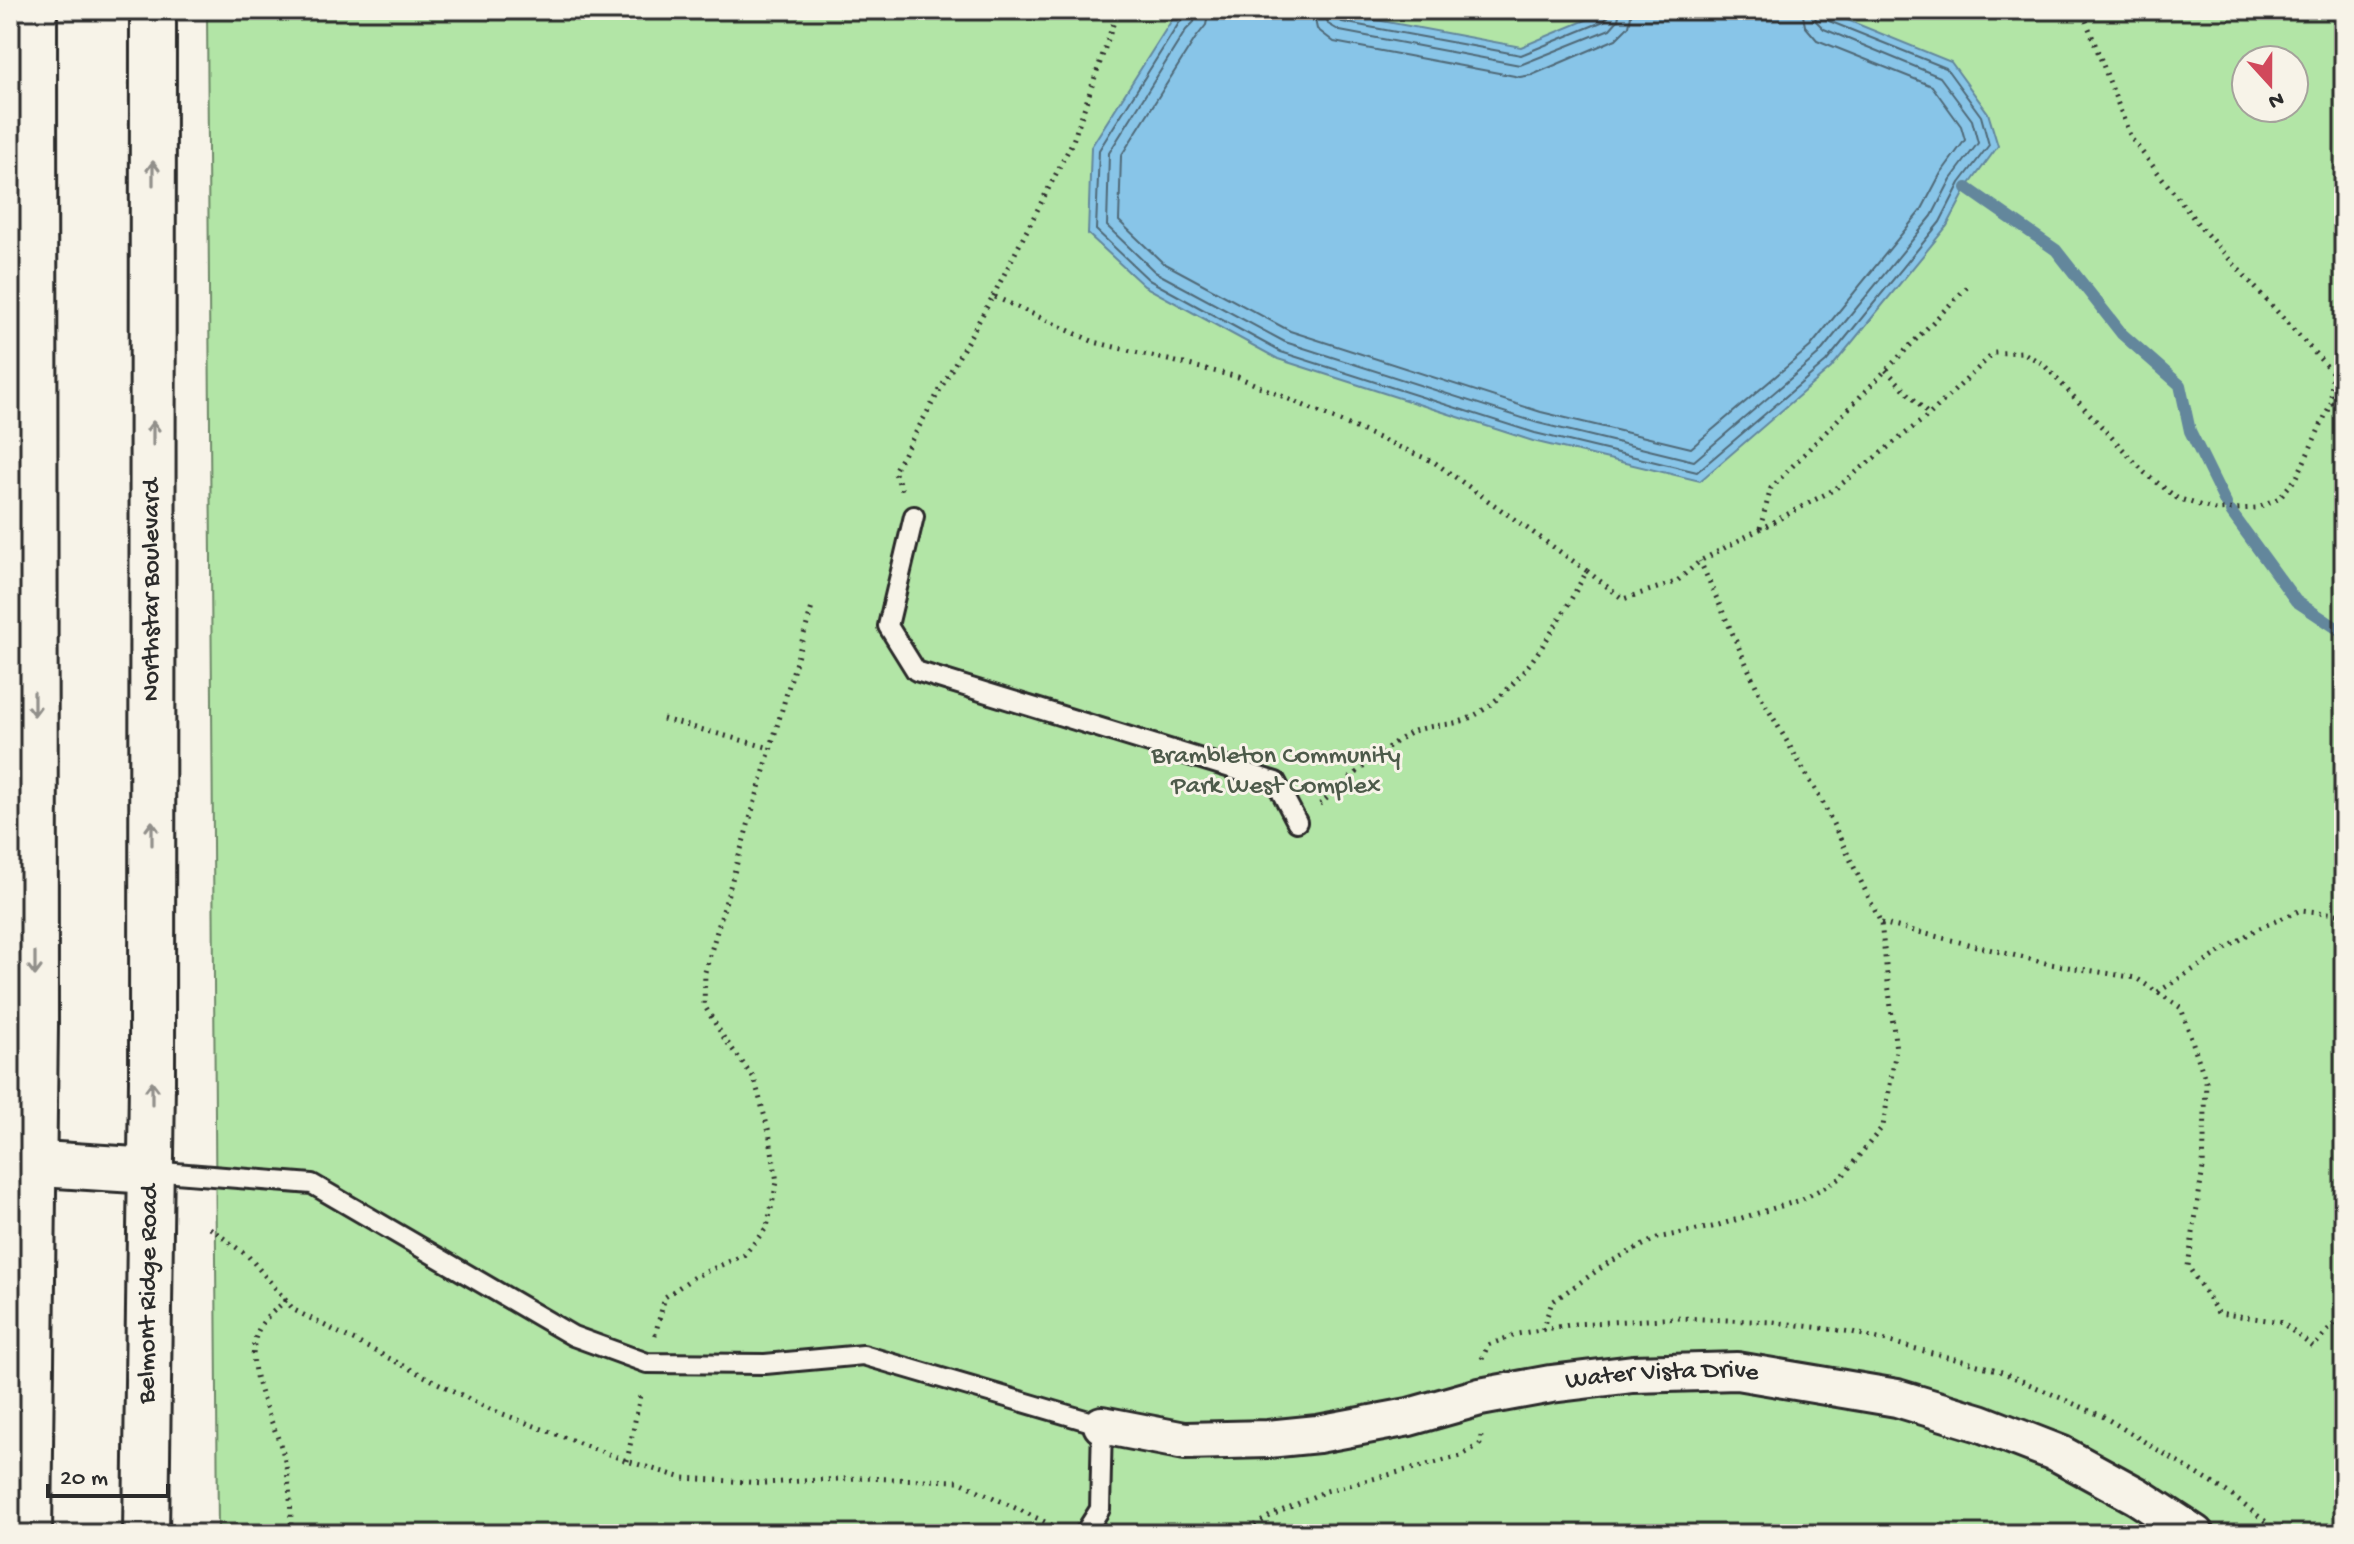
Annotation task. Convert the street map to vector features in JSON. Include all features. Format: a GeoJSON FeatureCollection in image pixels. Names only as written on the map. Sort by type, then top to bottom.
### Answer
{"type":"FeatureCollection","features":[{"type":"Feature","properties":{"kind":"main road"},"geometry":{"type":"LineString","coordinates":[[29,1534],[22,1163],[34,10]]}},
{"type":"Feature","properties":{"kind":"main road","name":"Northstar Boulevard"},"geometry":{"type":"LineString","coordinates":[[151,1171],[153,10]]}},
{"type":"Feature","properties":{"kind":"main road","name":"Belmont Ridge Road"},"geometry":{"type":"LineString","coordinates":[[22,1163],[151,1171],[146,1534]]}},
{"type":"Feature","properties":{"kind":"street","name":"Water Vista Drive"},"geometry":{"type":"LineString","coordinates":[[1102,1425],[1185,1441],[1268,1439],[1318,1434],[1409,1417],[1480,1397],[1551,1384],[1633,1374],[1737,1371],[1897,1398],[1980,1423],[2060,1454],[2137,1496],[2195,1534]]}},
{"type":"Feature","properties":{"kind":"lane"},"geometry":{"type":"LineString","coordinates":[[914,516],[888,626],[916,671],[1276,782],[1297,822]]}},
{"type":"Feature","properties":{"kind":"lane"},"geometry":{"type":"LineString","coordinates":[[151,1171],[312,1184],[573,1336],[647,1363],[765,1364],[863,1355],[1102,1425],[1100,1509],[1084,1534]]}},
{"type":"Feature","properties":{"kind":"path"},"geometry":{"type":"LineString","coordinates":[[914,516],[894,471],[993,296],[1073,141],[1118,10]]}},
{"type":"Feature","properties":{"kind":"path"},"geometry":{"type":"LineString","coordinates":[[993,296],[1094,342],[1238,377],[1434,462],[1623,599],[1676,582],[1700,561],[1835,489],[1929,415],[1994,353],[2022,352],[2043,364],[2145,473],[2177,498],[2215,510],[2256,508],[2279,498],[2297,477],[2331,403],[2332,372],[2202,229],[2131,138],[2082,10]]}},
{"type":"Feature","properties":{"kind":"path"},"geometry":{"type":"LineString","coordinates":[[1760,529],[1771,488],[1971,283]]}},
{"type":"Feature","properties":{"kind":"path"},"geometry":{"type":"LineString","coordinates":[[1886,370],[1929,415]]}},
{"type":"Feature","properties":{"kind":"path"},"geometry":{"type":"LineString","coordinates":[[2331,403],[2344,405]]}},
{"type":"Feature","properties":{"kind":"path"},"geometry":{"type":"LineString","coordinates":[[1542,1330],[1552,1302],[1608,1263],[1657,1238],[1712,1227],[1801,1200],[1841,1178],[1883,1126],[1896,1050],[1881,923],[1823,803],[1761,697],[1700,561]]}},
{"type":"Feature","properties":{"kind":"path"},"geometry":{"type":"LineString","coordinates":[[1297,822],[1380,754],[1415,730],[1458,725],[1506,690],[1545,644],[1587,571]]}},
{"type":"Feature","properties":{"kind":"path"},"geometry":{"type":"LineString","coordinates":[[627,1461],[647,1363],[665,1297],[694,1277],[744,1255],[767,1227],[777,1182],[769,1132],[754,1078],[704,1005],[705,972],[812,607]]}},
{"type":"Feature","properties":{"kind":"path"},"geometry":{"type":"LineString","coordinates":[[663,719],[770,748]]}},
{"type":"Feature","properties":{"kind":"path"},"geometry":{"type":"LineString","coordinates":[[2158,992],[2255,930],[2301,910],[2344,915]]}},
{"type":"Feature","properties":{"kind":"path"},"geometry":{"type":"LineString","coordinates":[[1881,923],[2050,964],[2136,978],[2181,1008],[2206,1082],[2203,1168],[2188,1266],[2218,1313],[2281,1322],[2313,1347],[2344,1313]]}},
{"type":"Feature","properties":{"kind":"path"},"geometry":{"type":"LineString","coordinates":[[210,1228],[248,1256],[294,1310],[487,1408],[627,1461],[683,1478],[764,1483],[859,1478],[958,1481],[1069,1534]]}},
{"type":"Feature","properties":{"kind":"path"},"geometry":{"type":"LineString","coordinates":[[286,1300],[259,1328],[254,1353],[256,1379],[283,1454],[291,1503],[291,1534]]}},
{"type":"Feature","properties":{"kind":"green space","name":"Brambleton Community Park West Complex"},"geometry":{"type":"Polygon","coordinates":[[[207,10],[2344,10],[2344,1534],[218,1534],[207,10]]]}},
{"type":"Feature","properties":{"kind":"water"},"geometry":{"type":"Polygon","coordinates":[[[1195,10],[1323,10],[1521,47],[1610,10],[1823,10],[1951,62],[1988,113],[1998,146],[1967,188],[1947,226],[1831,368],[1700,481],[1533,441],[1278,359],[1144,286],[1088,234],[1091,147],[1175,15],[1195,10]]]}},
{"type":"Feature","properties":{"kind":"waterway"},"geometry":{"type":"LineString","coordinates":[[1967,188],[2056,250],[2122,334],[2180,385],[2190,431],[2226,504]]}},
{"type":"Feature","properties":{"kind":"waterway"},"geometry":{"type":"LineString","coordinates":[[2231,512],[2296,601],[2344,633]]}}]}
